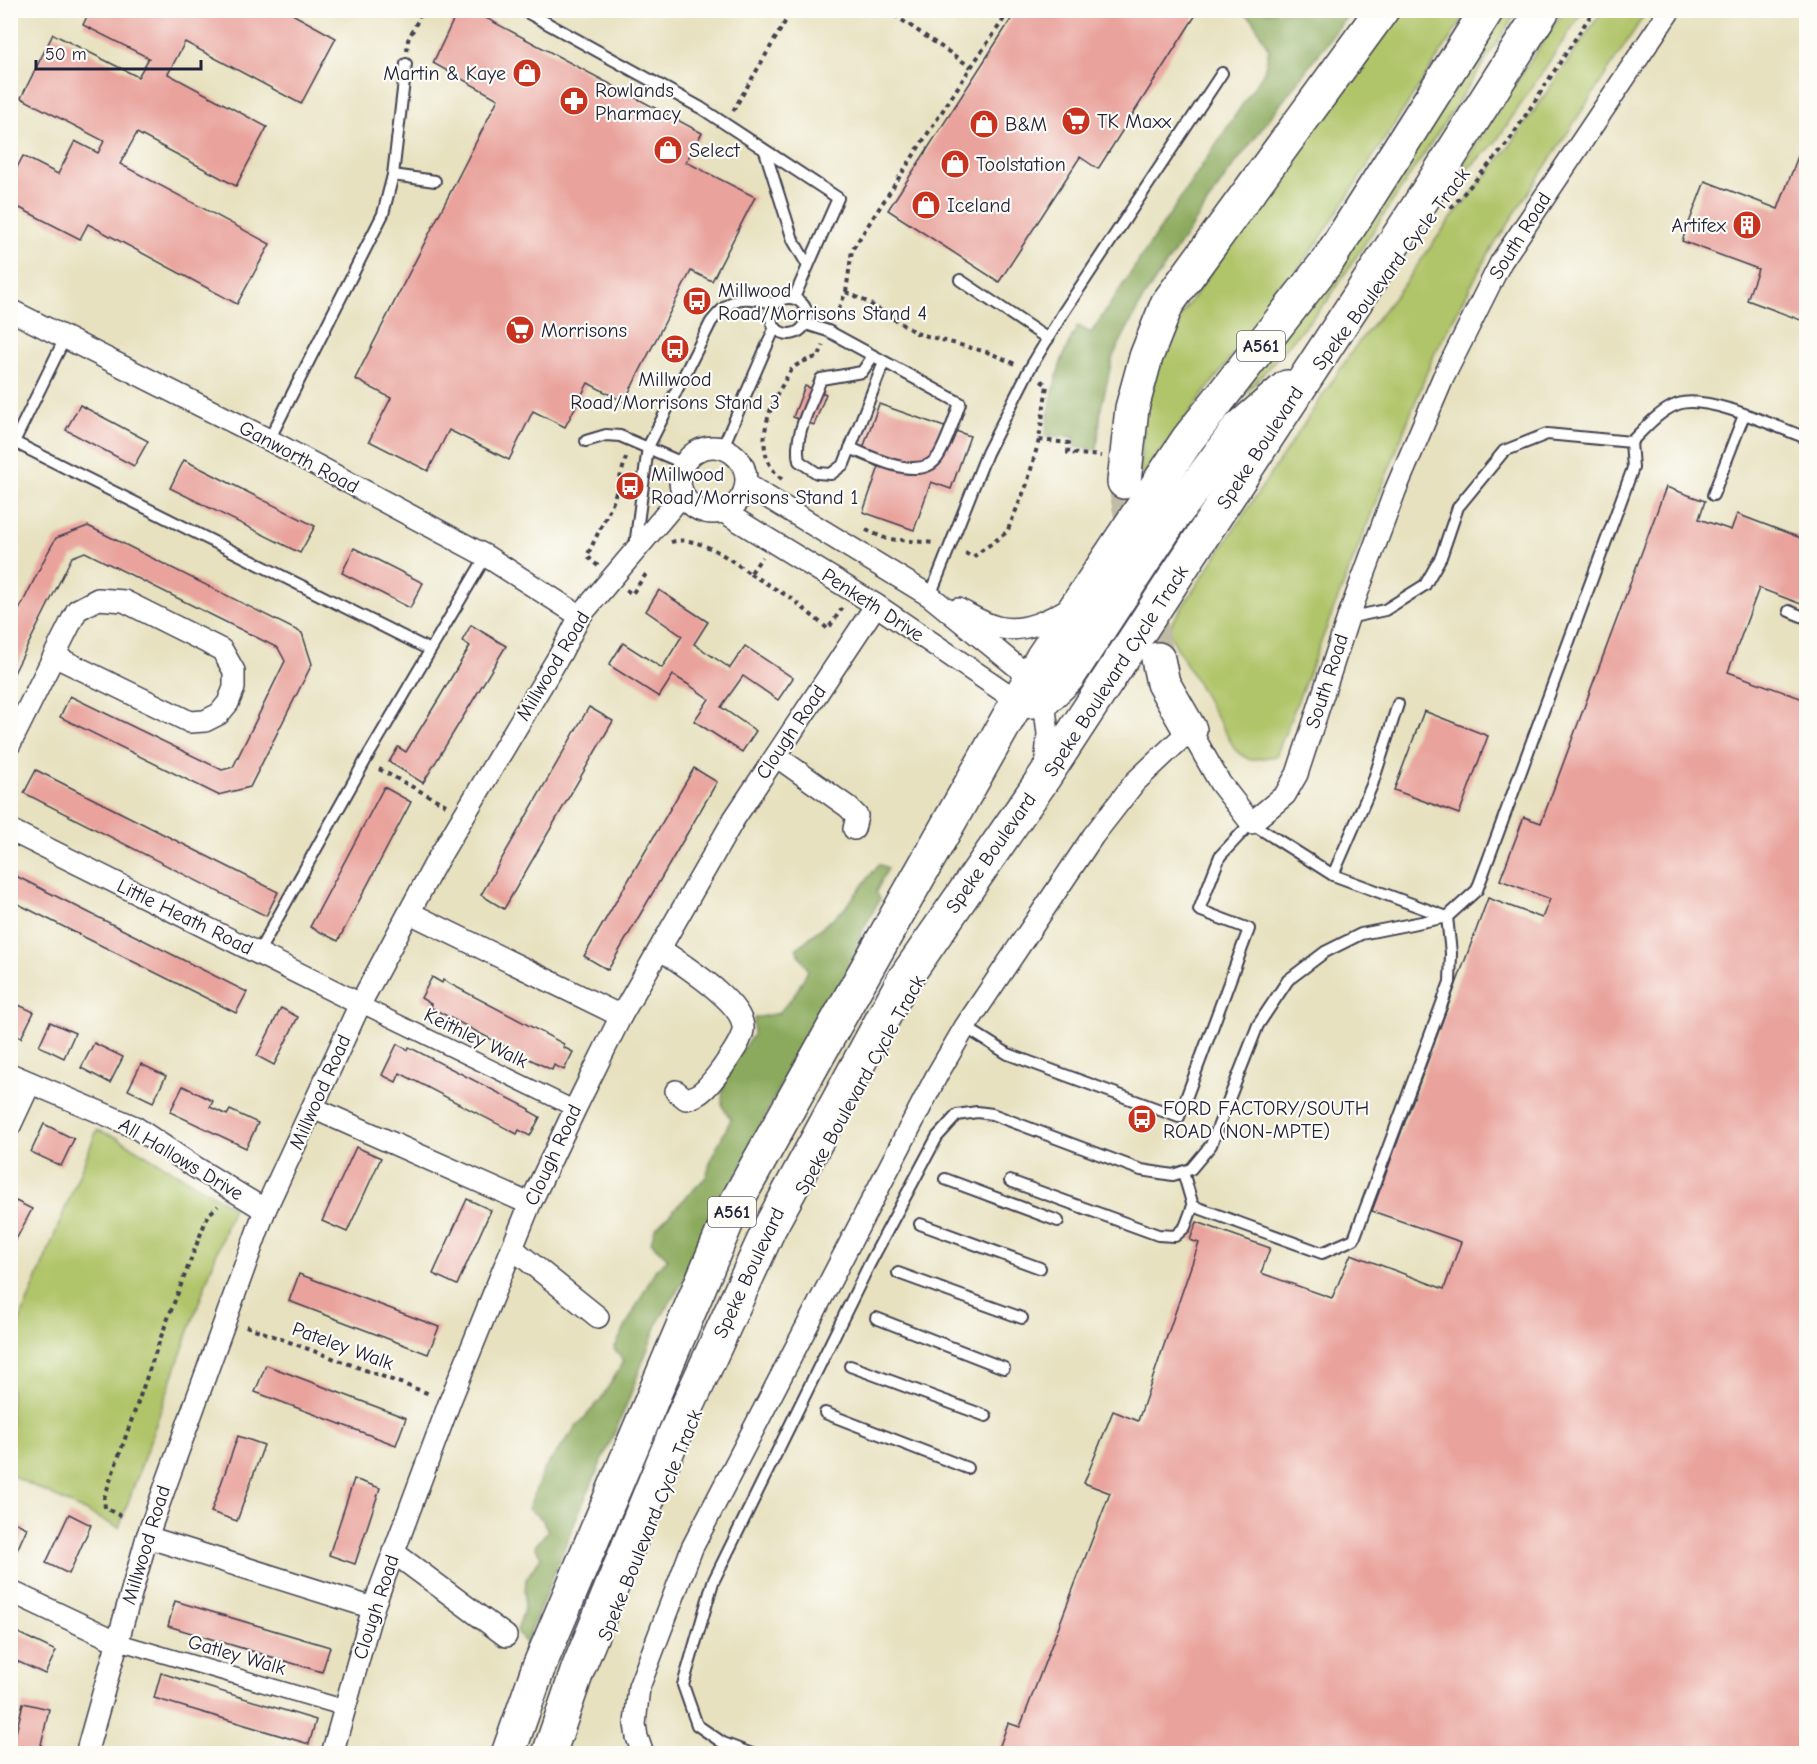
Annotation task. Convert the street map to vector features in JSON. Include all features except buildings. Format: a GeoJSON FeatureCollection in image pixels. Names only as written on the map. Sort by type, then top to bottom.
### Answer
{"type":"FeatureCollection","features":[{"type":"Feature","properties":{"kind":"highway"},"geometry":{"type":"LineString","coordinates":[[1125,468],[1132,408],[1146,357],[1167,304],[1382,10]]}},
{"type":"Feature","properties":{"kind":"highway","name":"Speke Boulevard"},"geometry":{"type":"LineString","coordinates":[[508,1754],[543,1658],[732,1210],[1031,694],[1042,658],[1188,439],[1329,259],[1487,10]]}},
{"type":"Feature","properties":{"kind":"highway","name":"Speke Boulevard"},"geometry":{"type":"LineString","coordinates":[[549,1754],[578,1669],[672,1440],[769,1228],[903,981],[1044,776],[1417,208],[1543,10]]}},
{"type":"Feature","properties":{"kind":"highway","name":"A561"},"geometry":{"type":"LineString","coordinates":[[1031,694],[1068,677],[1170,521],[1238,429],[1317,360]]}},
{"type":"Feature","properties":{"kind":"highway"},"geometry":{"type":"LineString","coordinates":[[1158,659],[1163,683],[1190,730]]}},
{"type":"Feature","properties":{"kind":"street","name":"South Road"},"geometry":{"type":"LineString","coordinates":[[1251,823],[1285,795],[1297,774],[1347,618],[1395,490],[1443,378],[1501,262],[1670,10]]}},
{"type":"Feature","properties":{"kind":"street","name":"Ganworth Road"},"geometry":{"type":"LineString","coordinates":[[10,310],[268,440],[486,556],[580,616]]}},
{"type":"Feature","properties":{"kind":"street"},"geometry":{"type":"LineString","coordinates":[[683,494],[681,483],[684,464],[692,455],[713,447],[733,453],[741,462],[746,484],[743,495],[736,504],[724,512]]}},
{"type":"Feature","properties":{"kind":"street","name":"Penketh Drive"},"geometry":{"type":"LineString","coordinates":[[746,484],[930,596],[997,627],[1023,628],[1052,618],[1079,602]]}},
{"type":"Feature","properties":{"kind":"street","name":"Penketh Drive"},"geometry":{"type":"LineString","coordinates":[[683,494],[691,505],[701,511],[712,514],[724,512],[876,605],[1031,694]]}},
{"type":"Feature","properties":{"kind":"street","name":"Millwood Road"},"geometry":{"type":"LineString","coordinates":[[87,1753],[116,1641],[147,1537],[225,1319],[265,1210],[360,1004],[464,816],[562,651],[580,616],[683,494]]}},
{"type":"Feature","properties":{"kind":"street","name":"Penketh Drive"},"geometry":{"type":"LineString","coordinates":[[930,596],[1031,694]]}},
{"type":"Feature","properties":{"kind":"street"},"geometry":{"type":"LineString","coordinates":[[10,744],[54,656],[77,610],[98,599],[124,602],[222,650],[234,671],[234,688],[228,703],[219,714],[205,721],[190,722],[54,656]]}},
{"type":"Feature","properties":{"kind":"street","name":"Clough Road"},"geometry":{"type":"LineString","coordinates":[[332,1754],[373,1608],[393,1552],[450,1401],[530,1204],[621,1016],[734,819],[876,605]]}},
{"type":"Feature","properties":{"kind":"street"},"geometry":{"type":"LineString","coordinates":[[1031,694],[1048,734],[1044,776]]}},
{"type":"Feature","properties":{"kind":"street"},"geometry":{"type":"LineString","coordinates":[[644,1754],[634,1724],[639,1687],[692,1548],[964,1027],[1114,807],[1135,782],[1190,730],[1220,783],[1251,823]]}},
{"type":"Feature","properties":{"kind":"street"},"geometry":{"type":"LineString","coordinates":[[776,756],[848,807],[857,816],[854,828]]}},
{"type":"Feature","properties":{"kind":"street","name":"Little Heath Road"},"geometry":{"type":"LineString","coordinates":[[10,830],[360,1004]]}},
{"type":"Feature","properties":{"kind":"street"},"geometry":{"type":"LineString","coordinates":[[410,913],[621,1016]]}},
{"type":"Feature","properties":{"kind":"street"},"geometry":{"type":"LineString","coordinates":[[660,949],[705,979],[740,1017],[743,1029],[740,1041],[728,1059],[695,1098],[686,1099],[676,1091]]}},
{"type":"Feature","properties":{"kind":"street","name":"Keithley Walk"},"geometry":{"type":"LineString","coordinates":[[360,1004],[575,1109]]}},
{"type":"Feature","properties":{"kind":"street","name":"All Hallows Drive"},"geometry":{"type":"LineString","coordinates":[[10,1126],[20,1079],[135,1127],[265,1210]]}},
{"type":"Feature","properties":{"kind":"street"},"geometry":{"type":"LineString","coordinates":[[313,1108],[530,1204]]}},
{"type":"Feature","properties":{"kind":"street"},"geometry":{"type":"LineString","coordinates":[[512,1248],[598,1317]]}},
{"type":"Feature","properties":{"kind":"street"},"geometry":{"type":"LineString","coordinates":[[147,1537],[373,1608]]}},
{"type":"Feature","properties":{"kind":"street"},"geometry":{"type":"LineString","coordinates":[[393,1552],[506,1636]]}},
{"type":"Feature","properties":{"kind":"street"},"geometry":{"type":"LineString","coordinates":[[10,1591],[116,1641]]}},
{"type":"Feature","properties":{"kind":"street","name":"Gatley Walk"},"geometry":{"type":"LineString","coordinates":[[116,1641],[345,1708]]}},
{"type":"Feature","properties":{"kind":"lane"},"geometry":{"type":"LineString","coordinates":[[523,10],[701,108],[838,198],[794,298]]}},
{"type":"Feature","properties":{"kind":"lane"},"geometry":{"type":"LineString","coordinates":[[268,440],[383,214],[393,175],[406,64]]}},
{"type":"Feature","properties":{"kind":"lane"},"geometry":{"type":"LineString","coordinates":[[930,596],[987,453],[1029,370],[1063,314],[1222,73]]}},
{"type":"Feature","properties":{"kind":"lane"},"geometry":{"type":"LineString","coordinates":[[765,151],[794,240],[808,266]]}},
{"type":"Feature","properties":{"kind":"lane"},"geometry":{"type":"LineString","coordinates":[[393,175],[435,181]]}},
{"type":"Feature","properties":{"kind":"lane"},"geometry":{"type":"LineString","coordinates":[[960,280],[1048,339]]}},
{"type":"Feature","properties":{"kind":"lane"},"geometry":{"type":"LineString","coordinates":[[634,553],[648,447],[711,322],[725,305],[743,297],[776,304]]}},
{"type":"Feature","properties":{"kind":"lane"},"geometry":{"type":"LineString","coordinates":[[787,298],[794,298],[804,305],[807,311],[806,324],[796,332],[784,333],[775,327],[771,315],[776,304],[787,298]]}},
{"type":"Feature","properties":{"kind":"lane"},"geometry":{"type":"LineString","coordinates":[[806,324],[828,331],[960,403],[938,457],[926,465],[912,469],[891,465],[850,448]]}},
{"type":"Feature","properties":{"kind":"lane"},"geometry":{"type":"LineString","coordinates":[[722,449],[775,327]]}},
{"type":"Feature","properties":{"kind":"lane"},"geometry":{"type":"LineString","coordinates":[[65,338],[12,446],[430,650]]}},
{"type":"Feature","properties":{"kind":"lane"},"geometry":{"type":"LineString","coordinates":[[873,356],[862,372],[821,379],[800,434],[797,450],[799,461],[817,473],[831,474],[844,464],[884,362]]}},
{"type":"Feature","properties":{"kind":"lane"},"geometry":{"type":"LineString","coordinates":[[752,1754],[723,1743],[697,1725],[683,1685],[713,1582],[848,1307],[937,1137],[957,1115],[977,1112],[992,1114],[1141,1170],[1173,1175],[1191,1169],[1211,1145],[1258,1025],[1288,980],[1325,952],[1361,934],[1447,917],[1477,890],[1633,468],[1631,442],[1656,416],[1679,404],[1701,402],[1806,438]]}},
{"type":"Feature","properties":{"kind":"lane"},"geometry":{"type":"LineString","coordinates":[[1713,495],[1744,415]]}},
{"type":"Feature","properties":{"kind":"lane"},"geometry":{"type":"LineString","coordinates":[[1347,618],[1385,610],[1425,585],[1441,557],[1458,507],[1504,451],[1547,434],[1631,442]]}},
{"type":"Feature","properties":{"kind":"lane"},"geometry":{"type":"LineString","coordinates":[[586,441],[606,435],[620,436],[684,464]]}},
{"type":"Feature","properties":{"kind":"lane"},"geometry":{"type":"LineString","coordinates":[[258,953],[365,761],[486,556]]}},
{"type":"Feature","properties":{"kind":"lane"},"geometry":{"type":"LineString","coordinates":[[1789,611],[1806,618]]}},
{"type":"Feature","properties":{"kind":"lane"},"geometry":{"type":"LineString","coordinates":[[1333,875],[1372,785],[1398,704]]}},
{"type":"Feature","properties":{"kind":"lane"},"geometry":{"type":"LineString","coordinates":[[1251,823],[1333,875],[1447,917]]}},
{"type":"Feature","properties":{"kind":"lane","name":"South Road"},"geometry":{"type":"LineString","coordinates":[[964,1027],[1008,1054],[1179,1117],[1249,929],[1199,910],[1220,856],[1251,823]]}},
{"type":"Feature","properties":{"kind":"lane"},"geometry":{"type":"LineString","coordinates":[[1193,1206],[1322,1252],[1354,1239],[1450,982],[1447,917]]}},
{"type":"Feature","properties":{"kind":"lane"},"geometry":{"type":"LineString","coordinates":[[1010,1181],[1158,1235],[1175,1236],[1185,1227],[1193,1206],[1183,1172]]}},
{"type":"Feature","properties":{"kind":"lane"},"geometry":{"type":"LineString","coordinates":[[945,1179],[1058,1221]]}},
{"type":"Feature","properties":{"kind":"lane"},"geometry":{"type":"LineString","coordinates":[[920,1224],[1040,1268]]}},
{"type":"Feature","properties":{"kind":"lane"},"geometry":{"type":"LineString","coordinates":[[898,1273],[1022,1318]]}},
{"type":"Feature","properties":{"kind":"lane"},"geometry":{"type":"LineString","coordinates":[[876,1318],[1004,1368]]}},
{"type":"Feature","properties":{"kind":"lane"},"geometry":{"type":"LineString","coordinates":[[850,1366],[986,1416]]}},
{"type":"Feature","properties":{"kind":"lane"},"geometry":{"type":"LineString","coordinates":[[825,1413],[967,1468]]}},
{"type":"Feature","properties":{"kind":"path"},"geometry":{"type":"LineString","coordinates":[[406,64],[408,40],[423,10]]}},
{"type":"Feature","properties":{"kind":"path"},"geometry":{"type":"LineString","coordinates":[[725,124],[792,10]]}},
{"type":"Feature","properties":{"kind":"path"},"geometry":{"type":"LineString","coordinates":[[886,10],[971,67]]}},
{"type":"Feature","properties":{"kind":"path"},"geometry":{"type":"LineString","coordinates":[[792,511],[803,495],[773,472],[766,458],[764,431],[776,395],[793,367],[819,356],[846,292],[852,250],[1010,10]]}},
{"type":"Feature","properties":{"kind":"path","name":"Speke Boulevard Cycle Track"},"geometry":{"type":"LineString","coordinates":[[1449,211],[1507,144],[1594,10]]}},
{"type":"Feature","properties":{"kind":"path"},"geometry":{"type":"LineString","coordinates":[[630,440],[613,502],[587,556],[632,594],[648,572]]}},
{"type":"Feature","properties":{"kind":"path"},"geometry":{"type":"LineString","coordinates":[[1039,440],[1069,442],[1068,453],[1095,457],[1125,468]]}},
{"type":"Feature","properties":{"kind":"path"},"geometry":{"type":"LineString","coordinates":[[666,549],[672,541],[685,539],[728,556],[750,574],[772,542]]}},
{"type":"Feature","properties":{"kind":"path"},"geometry":{"type":"LineString","coordinates":[[365,761],[464,816]]}},
{"type":"Feature","properties":{"kind":"path"},"geometry":{"type":"LineString","coordinates":[[121,1516],[105,1508],[104,1498],[162,1334],[208,1215],[234,1191]]}},
{"type":"Feature","properties":{"kind":"path","name":"Pateley Walk"},"geometry":{"type":"LineString","coordinates":[[225,1319],[450,1401]]}},
{"type":"Feature","properties":{"kind":"green space"},"geometry":{"type":"Polygon","coordinates":[[[1603,10],[1647,11],[1487,256],[1433,357],[1276,756],[1250,760],[1236,751],[1167,630],[1355,347],[1449,221],[1510,146],[1603,10]]]}},
{"type":"Feature","properties":{"kind":"green space"},"geometry":{"type":"Polygon","coordinates":[[[1240,11],[1269,13],[1273,11],[1351,11],[1226,176],[1144,297],[1113,356],[1101,408],[1097,450],[1075,447],[1074,437],[1045,436],[1060,366],[1078,326],[1091,333],[1264,72],[1269,50],[1253,20],[1240,11]]]}},
{"type":"Feature","properties":{"kind":"green space"},"geometry":{"type":"Polygon","coordinates":[[[1392,11],[1468,11],[1318,242],[1138,481],[1149,382],[1183,312],[1392,11]]]}},
{"type":"Feature","properties":{"kind":"green space"},"geometry":{"type":"Polygon","coordinates":[[[1500,11],[1518,11],[1327,301],[1227,415],[1500,11]]]}},
{"type":"Feature","properties":{"kind":"green space"},"geometry":{"type":"Polygon","coordinates":[[[1563,11],[1583,11],[1495,143],[1447,189],[1563,11]]]}},
{"type":"Feature","properties":{"kind":"green space"},"geometry":{"type":"Polygon","coordinates":[[[879,864],[888,868],[876,892],[880,899],[861,933],[856,958],[823,1013],[802,1042],[690,1270],[658,1322],[624,1411],[576,1519],[526,1644],[517,1631],[524,1609],[526,1579],[541,1557],[535,1546],[548,1531],[542,1519],[528,1509],[544,1469],[601,1399],[624,1361],[614,1349],[656,1269],[668,1259],[651,1242],[655,1229],[706,1177],[712,1157],[731,1119],[722,1106],[723,1076],[753,1035],[754,1018],[779,1013],[795,994],[808,970],[796,949],[845,908],[879,864]]]}},
{"type":"Feature","properties":{"kind":"green space"},"geometry":{"type":"Polygon","coordinates":[[[97,1130],[116,1137],[233,1207],[119,1528],[11,1475],[11,1343],[97,1130]]]}},
{"type":"Feature","properties":{"kind":"tunnel"},"geometry":{"type":"LineString","coordinates":[[1124,482],[1158,659]]}},
{"type":"Feature","properties":{"kind":"place","name":"Martin & Kaye"},"geometry":{"type":"Point","coordinates":[527,73]}},
{"type":"Feature","properties":{"kind":"place","name":"Rowlands Pharmacy"},"geometry":{"type":"Point","coordinates":[574,101]}},
{"type":"Feature","properties":{"kind":"place","name":"TK Maxx"},"geometry":{"type":"Point","coordinates":[1076,121]}},
{"type":"Feature","properties":{"kind":"place","name":"B&M"},"geometry":{"type":"Point","coordinates":[984,124]}},
{"type":"Feature","properties":{"kind":"place","name":"Select"},"geometry":{"type":"Point","coordinates":[668,150]}},
{"type":"Feature","properties":{"kind":"place","name":"Toolstation"},"geometry":{"type":"Point","coordinates":[955,164]}},
{"type":"Feature","properties":{"kind":"place","name":"Iceland"},"geometry":{"type":"Point","coordinates":[926,205]}},
{"type":"Feature","properties":{"kind":"place","name":"Artifex"},"geometry":{"type":"Point","coordinates":[1747,225]}},
{"type":"Feature","properties":{"kind":"place","name":"Millwood Road/Morrisons Stand 4"},"geometry":{"type":"Point","coordinates":[697,301]}},
{"type":"Feature","properties":{"kind":"place","name":"Morrisons"},"geometry":{"type":"Point","coordinates":[520,330]}},
{"type":"Feature","properties":{"kind":"place","name":"Millwood Road/Morrisons Stand 3"},"geometry":{"type":"Point","coordinates":[675,349]}},
{"type":"Feature","properties":{"kind":"place","name":"Millwood Road/Morrisons Stand 1"},"geometry":{"type":"Point","coordinates":[630,486]}},
{"type":"Feature","properties":{"kind":"place","name":"FORD FACTORY/SOUTH ROAD (NON-MPTE)"},"geometry":{"type":"Point","coordinates":[1142,1119]}}]}
